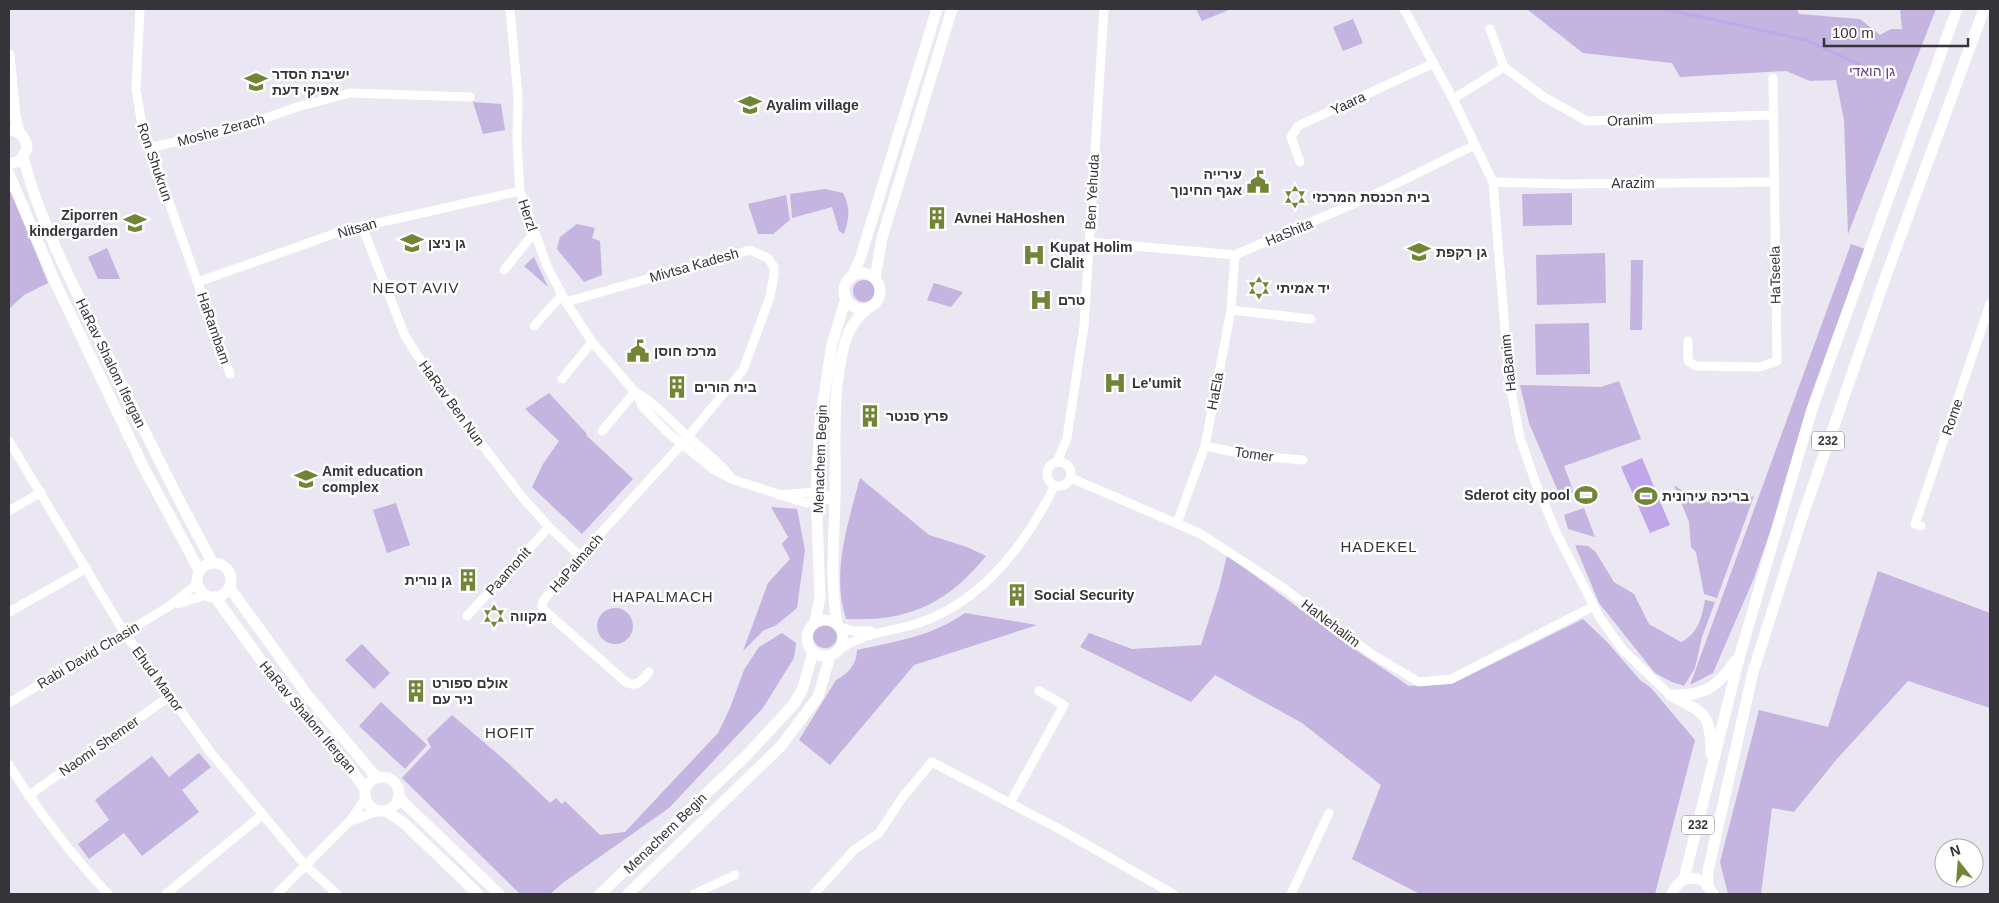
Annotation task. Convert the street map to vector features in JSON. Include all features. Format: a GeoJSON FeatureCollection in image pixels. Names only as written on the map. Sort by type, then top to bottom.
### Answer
{"type":"FeatureCollection","features":[{"type":"Feature","properties":{"kind":"main road"},"geometry":{"type":"LineString","coordinates":[[852,276],[864,273],[875,278],[880,286],[880,295],[876,303],[868,308],[857,308],[846,298],[845,287],[860,259],[937,9]]}},
{"type":"Feature","properties":{"kind":"main road"},"geometry":{"type":"LineString","coordinates":[[875,278],[882,238],[952,9]]}},
{"type":"Feature","properties":{"kind":"main road","name":"232"},"geometry":{"type":"LineString","coordinates":[[1684,879],[1741,651],[1812,409],[1957,9]]}},
{"type":"Feature","properties":{"kind":"main road","name":"232"},"geometry":{"type":"LineString","coordinates":[[1711,889],[1708,871],[1756,663],[1855,362],[1984,9]]}},
{"type":"Feature","properties":{"kind":"main road"},"geometry":{"type":"LineString","coordinates":[[9,55],[15,116],[14,131]]}},
{"type":"Feature","properties":{"kind":"main road","name":"HaRav Shalom Ifergan"},"geometry":{"type":"LineString","coordinates":[[14,131],[27,144],[23,157],[41,213],[71,279],[168,480],[213,563]]}},
{"type":"Feature","properties":{"kind":"main road"},"geometry":{"type":"LineString","coordinates":[[9,164],[16,163],[23,157]]}},
{"type":"Feature","properties":{"kind":"main road","name":"HaRav Shalom Ifergan"},"geometry":{"type":"LineString","coordinates":[[9,174],[56,284],[158,496],[199,570]]}},
{"type":"Feature","properties":{"kind":"main road","name":"Menachem Begin"},"geometry":{"type":"LineString","coordinates":[[815,622],[820,597],[817,498],[820,422],[832,344],[842,317],[846,298]]}},
{"type":"Feature","properties":{"kind":"main road","name":"Menachem Begin"},"geometry":{"type":"LineString","coordinates":[[839,626],[834,608],[835,498],[840,361],[853,324],[868,308]]}},
{"type":"Feature","properties":{"kind":"main road"},"geometry":{"type":"LineString","coordinates":[[213,563],[222,566],[228,571],[230,587],[224,594],[210,596],[197,584],[199,570],[213,563]]}},
{"type":"Feature","properties":{"kind":"main road","name":"HaRav Shalom Ifergan"},"geometry":{"type":"LineString","coordinates":[[230,587],[308,696],[377,778]]}},
{"type":"Feature","properties":{"kind":"main road","name":"HaRav Shalom Ifergan"},"geometry":{"type":"LineString","coordinates":[[210,596],[286,696],[346,762],[365,794]]}},
{"type":"Feature","properties":{"kind":"main road"},"geometry":{"type":"LineString","coordinates":[[826,619],[839,626],[843,636],[835,652],[821,656],[813,652],[808,645],[806,636],[815,622],[826,619]]}},
{"type":"Feature","properties":{"kind":"main road"},"geometry":{"type":"LineString","coordinates":[[1670,694],[1698,693],[1707,690],[1723,679],[1741,651]]}},
{"type":"Feature","properties":{"kind":"main road","name":"Menachem Begin"},"geometry":{"type":"LineString","coordinates":[[600,894],[746,756],[789,710],[803,688],[813,652]]}},
{"type":"Feature","properties":{"kind":"main road","name":"Menachem Begin"},"geometry":{"type":"LineString","coordinates":[[628,894],[781,746],[818,697],[835,652]]}},
{"type":"Feature","properties":{"kind":"main road"},"geometry":{"type":"LineString","coordinates":[[1670,694],[1694,707],[1708,723],[1711,733],[1711,771]]}},
{"type":"Feature","properties":{"kind":"main road"},"geometry":{"type":"LineString","coordinates":[[383,811],[394,806],[399,798],[399,790],[394,782],[387,778],[377,778],[370,782],[365,794],[369,806],[383,811],[404,823],[478,894]]}},
{"type":"Feature","properties":{"kind":"main road"},"geometry":{"type":"LineString","coordinates":[[399,798],[499,894]]}},
{"type":"Feature","properties":{"kind":"main road"},"geometry":{"type":"LineString","coordinates":[[1672,894],[1678,884],[1684,879],[1698,878],[1711,889]]}},
{"type":"Feature","properties":{"kind":"street","name":"Ron Shukrun"},"geometry":{"type":"LineString","coordinates":[[140,9],[136,89],[142,126],[148,148],[198,282]]}},
{"type":"Feature","properties":{"kind":"street","name":"Herzl"},"geometry":{"type":"LineString","coordinates":[[510,9],[518,97],[517,142],[520,191],[547,266],[564,298],[592,342],[635,392],[643,407],[681,445],[714,470],[734,480],[776,495],[835,498]]}},
{"type":"Feature","properties":{"kind":"street","name":"Ben Yehuda"},"geometry":{"type":"LineString","coordinates":[[1057,462],[1067,438],[1084,326],[1104,9]]}},
{"type":"Feature","properties":{"kind":"street","name":"HaBanim"},"geometry":{"type":"LineString","coordinates":[[1404,9],[1453,99],[1493,182],[1509,379],[1520,438],[1535,481],[1553,524],[1594,606],[1623,650],[1670,694]]}},
{"type":"Feature","properties":{"kind":"street"},"geometry":{"type":"LineString","coordinates":[[1453,99],[1504,67],[1490,29]]}},
{"type":"Feature","properties":{"kind":"street","name":"Yaara"},"geometry":{"type":"LineString","coordinates":[[1300,162],[1291,137],[1298,126],[1434,63]]}},
{"type":"Feature","properties":{"kind":"street","name":"Oranim"},"geometry":{"type":"LineString","coordinates":[[1504,67],[1544,97],[1587,121],[1772,114]]}},
{"type":"Feature","properties":{"kind":"street","name":"HaTseela"},"geometry":{"type":"LineString","coordinates":[[1688,341],[1688,361],[1696,366],[1760,367],[1777,361],[1772,114],[1773,78]]}},
{"type":"Feature","properties":{"kind":"street","name":"Moshe Zerach"},"geometry":{"type":"LineString","coordinates":[[148,148],[238,128],[297,107],[350,93],[470,96]]}},
{"type":"Feature","properties":{"kind":"street","name":"HaShita"},"geometry":{"type":"LineString","coordinates":[[1089,242],[1235,254],[1369,197],[1475,145]]}},
{"type":"Feature","properties":{"kind":"street","name":"Arazim"},"geometry":{"type":"LineString","coordinates":[[1493,182],[1566,184],[1774,182]]}},
{"type":"Feature","properties":{"kind":"street","name":"Nitsan"},"geometry":{"type":"LineString","coordinates":[[198,282],[362,226],[520,191]]}},
{"type":"Feature","properties":{"kind":"street","name":"HaRav Ben Nun"},"geometry":{"type":"LineString","coordinates":[[362,226],[405,336],[470,429],[549,527],[580,556]]}},
{"type":"Feature","properties":{"kind":"street"},"geometry":{"type":"LineString","coordinates":[[504,270],[534,233]]}},
{"type":"Feature","properties":{"kind":"street","name":"Mivtsa Kadesh"},"geometry":{"type":"LineString","coordinates":[[564,298],[750,250],[768,258],[774,267],[771,290],[743,370],[688,437]]}},
{"type":"Feature","properties":{"kind":"street","name":"HaEla"},"geometry":{"type":"LineString","coordinates":[[1177,522],[1205,446],[1231,310],[1235,254]]}},
{"type":"Feature","properties":{"kind":"street","name":"HaRambam"},"geometry":{"type":"LineString","coordinates":[[198,282],[230,374]]}},
{"type":"Feature","properties":{"kind":"street"},"geometry":{"type":"LineString","coordinates":[[534,326],[564,298]]}},
{"type":"Feature","properties":{"kind":"street","name":"Rome"},"geometry":{"type":"LineString","coordinates":[[1921,526],[1915,524],[1990,304]]}},
{"type":"Feature","properties":{"kind":"street"},"geometry":{"type":"LineString","coordinates":[[1231,310],[1311,318]]}},
{"type":"Feature","properties":{"kind":"street"},"geometry":{"type":"LineString","coordinates":[[562,379],[592,342]]}},
{"type":"Feature","properties":{"kind":"street","name":"Herzl"},"geometry":{"type":"LineString","coordinates":[[635,392],[649,400],[688,437],[717,460],[734,480]]}},
{"type":"Feature","properties":{"kind":"street"},"geometry":{"type":"LineString","coordinates":[[602,431],[635,392]]}},
{"type":"Feature","properties":{"kind":"street","name":"HaPalmach"},"geometry":{"type":"LineString","coordinates":[[648,672],[639,684],[627,683],[542,607],[543,601],[580,556],[688,437]]}},
{"type":"Feature","properties":{"kind":"street","name":"Ehud Manor"},"geometry":{"type":"LineString","coordinates":[[9,442],[124,632],[211,753],[305,864],[337,894]]}},
{"type":"Feature","properties":{"kind":"street","name":"Tomer"},"geometry":{"type":"LineString","coordinates":[[1205,446],[1249,455],[1303,460]]}},
{"type":"Feature","properties":{"kind":"street"},"geometry":{"type":"LineString","coordinates":[[1057,462],[1068,466],[1071,478],[1066,484],[1055,485],[1049,480],[1047,473],[1050,466],[1057,462]]}},
{"type":"Feature","properties":{"kind":"street","name":"HaNehalim"},"geometry":{"type":"LineString","coordinates":[[1071,478],[1144,510],[1177,522],[1226,550],[1285,589],[1370,652],[1419,682],[1450,679],[1594,606]]}},
{"type":"Feature","properties":{"kind":"street"},"geometry":{"type":"LineString","coordinates":[[835,652],[858,638],[919,622],[949,609],[973,593],[1009,559],[1055,485]]}},
{"type":"Feature","properties":{"kind":"street"},"geometry":{"type":"LineString","coordinates":[[9,511],[41,492]]}},
{"type":"Feature","properties":{"kind":"street","name":"Paamonit"},"geometry":{"type":"LineString","coordinates":[[467,616],[549,527]]}},
{"type":"Feature","properties":{"kind":"street"},"geometry":{"type":"LineString","coordinates":[[9,612],[87,568]]}},
{"type":"Feature","properties":{"kind":"street","name":"Rabi David Chasin"},"geometry":{"type":"LineString","coordinates":[[9,703],[168,607],[197,584]]}},
{"type":"Feature","properties":{"kind":"street","name":"Rabi David Chasin"},"geometry":{"type":"LineString","coordinates":[[168,607],[210,596]]}},
{"type":"Feature","properties":{"kind":"street"},"geometry":{"type":"LineString","coordinates":[[839,626],[853,631],[879,631]]}},
{"type":"Feature","properties":{"kind":"street"},"geometry":{"type":"LineString","coordinates":[[1010,803],[1064,705],[1039,691]]}},
{"type":"Feature","properties":{"kind":"street","name":"Naomi Shemer"},"geometry":{"type":"LineString","coordinates":[[28,796],[170,696]]}},
{"type":"Feature","properties":{"kind":"street"},"geometry":{"type":"LineString","coordinates":[[814,894],[854,850],[879,833],[902,798],[932,762],[1063,830],[1173,894]]}},
{"type":"Feature","properties":{"kind":"street"},"geometry":{"type":"LineString","coordinates":[[9,764],[28,796],[78,861],[108,894]]}},
{"type":"Feature","properties":{"kind":"street"},"geometry":{"type":"LineString","coordinates":[[277,894],[350,821],[365,794]]}},
{"type":"Feature","properties":{"kind":"street"},"geometry":{"type":"LineString","coordinates":[[350,821],[383,811]]}},
{"type":"Feature","properties":{"kind":"street"},"geometry":{"type":"LineString","coordinates":[[1291,894],[1329,813]]}},
{"type":"Feature","properties":{"kind":"street"},"geometry":{"type":"LineString","coordinates":[[166,894],[262,815]]}},
{"type":"Feature","properties":{"kind":"street"},"geometry":{"type":"LineString","coordinates":[[694,894],[735,875]]}},
{"type":"Feature","properties":{"kind":"green space"},"geometry":{"type":"Polygon","coordinates":[[[1196,9],[1231,9],[1202,21],[1196,9]]]}},
{"type":"Feature","properties":{"kind":"green space","name":"גן הואדי"},"geometry":{"type":"Polygon","coordinates":[[[1519,9],[1797,9],[1799,14],[1860,19],[1880,35],[1891,29],[1902,29],[1900,9],[1936,9],[1848,234],[1844,120],[1836,80],[1810,81],[1786,71],[1680,77],[1672,63],[1583,53],[1528,10],[1519,9]]]}},
{"type":"Feature","properties":{"kind":"green space"},"geometry":{"type":"Polygon","coordinates":[[[1353,19],[1363,43],[1343,51],[1333,27],[1353,19]]]}},
{"type":"Feature","properties":{"kind":"green space"},"geometry":{"type":"Polygon","coordinates":[[[473,102],[501,104],[505,130],[483,134],[473,102]]]}},
{"type":"Feature","properties":{"kind":"green space"},"geometry":{"type":"Polygon","coordinates":[[[9,187],[48,283],[24,295],[9,309],[9,187]]]}},
{"type":"Feature","properties":{"kind":"green space"},"geometry":{"type":"Polygon","coordinates":[[[825,189],[843,193],[846,198],[848,213],[844,234],[839,231],[832,207],[792,218],[790,194],[825,189]]]}},
{"type":"Feature","properties":{"kind":"green space"},"geometry":{"type":"Polygon","coordinates":[[[1572,193],[1572,225],[1523,226],[1522,194],[1572,193]]]}},
{"type":"Feature","properties":{"kind":"green space"},"geometry":{"type":"Polygon","coordinates":[[[786,195],[790,220],[773,234],[758,234],[748,204],[786,195]]]}},
{"type":"Feature","properties":{"kind":"green space"},"geometry":{"type":"Polygon","coordinates":[[[577,224],[595,228],[592,238],[600,241],[602,275],[584,282],[557,249],[560,237],[577,224]]]}},
{"type":"Feature","properties":{"kind":"green space"},"geometry":{"type":"Polygon","coordinates":[[[1851,244],[1868,250],[1754,578],[1713,673],[1690,685],[1851,244]]]}},
{"type":"Feature","properties":{"kind":"green space"},"geometry":{"type":"Polygon","coordinates":[[[107,248],[120,279],[98,279],[88,257],[107,248]]]}},
{"type":"Feature","properties":{"kind":"green space"},"geometry":{"type":"Polygon","coordinates":[[[1605,253],[1606,303],[1537,305],[1536,255],[1605,253]]]}},
{"type":"Feature","properties":{"kind":"green space"},"geometry":{"type":"Polygon","coordinates":[[[534,257],[548,287],[524,266],[534,257]]]}},
{"type":"Feature","properties":{"kind":"green space"},"geometry":{"type":"Polygon","coordinates":[[[1631,260],[1643,260],[1642,330],[1630,330],[1631,260]]]}},
{"type":"Feature","properties":{"kind":"green space"},"geometry":{"type":"Polygon","coordinates":[[[864,280],[872,283],[875,291],[872,299],[864,302],[856,299],[853,291],[856,283],[864,280]]]}},
{"type":"Feature","properties":{"kind":"green space"},"geometry":{"type":"Polygon","coordinates":[[[934,283],[963,292],[951,307],[927,300],[934,283]]]}},
{"type":"Feature","properties":{"kind":"green space"},"geometry":{"type":"Polygon","coordinates":[[[1589,323],[1590,374],[1536,375],[1535,324],[1589,323]]]}},
{"type":"Feature","properties":{"kind":"green space"},"geometry":{"type":"Polygon","coordinates":[[[1619,381],[1641,439],[1564,466],[1574,493],[1560,496],[1529,423],[1520,385],[1601,387],[1619,381]]]}},
{"type":"Feature","properties":{"kind":"green space"},"geometry":{"type":"Polygon","coordinates":[[[549,393],[586,435],[633,479],[582,534],[532,487],[543,464],[559,441],[525,409],[549,393]]]}},
{"type":"Feature","properties":{"kind":"green space"},"geometry":{"type":"Polygon","coordinates":[[[860,478],[929,535],[967,547],[986,556],[956,587],[925,607],[889,617],[846,619],[840,584],[841,566],[846,531],[860,478]]]}},
{"type":"Feature","properties":{"kind":"green space"},"geometry":{"type":"Polygon","coordinates":[[[1674,485],[1694,497],[1712,503],[1732,502],[1754,496],[1717,598],[1704,594],[1696,552],[1691,547],[1689,522],[1674,485]]]}},
{"type":"Feature","properties":{"kind":"green space"},"geometry":{"type":"Polygon","coordinates":[[[396,503],[410,545],[387,553],[373,510],[396,503]]]}},
{"type":"Feature","properties":{"kind":"green space"},"geometry":{"type":"Polygon","coordinates":[[[771,507],[797,509],[805,550],[797,608],[775,626],[764,630],[743,651],[768,583],[790,559],[782,544],[788,537],[771,507]]]}},
{"type":"Feature","properties":{"kind":"green space"},"geometry":{"type":"Polygon","coordinates":[[[1584,508],[1595,537],[1568,529],[1564,515],[1584,508]]]}},
{"type":"Feature","properties":{"kind":"green space"},"geometry":{"type":"Polygon","coordinates":[[[1575,545],[1588,546],[1595,551],[1614,582],[1634,594],[1649,624],[1681,642],[1687,639],[1695,630],[1701,619],[1705,600],[1715,602],[1702,637],[1695,668],[1684,686],[1655,673],[1599,603],[1575,545]]]}},
{"type":"Feature","properties":{"kind":"green space"},"geometry":{"type":"Polygon","coordinates":[[[1227,555],[1354,649],[1409,686],[1452,684],[1583,619],[1608,643],[1640,680],[1651,688],[1695,740],[1655,894],[1420,894],[1352,859],[1381,785],[1302,723],[1215,675],[1191,702],[1080,647],[1089,633],[1132,649],[1201,645],[1220,585],[1227,555]]]}},
{"type":"Feature","properties":{"kind":"green space"},"geometry":{"type":"Polygon","coordinates":[[[1878,571],[1990,613],[1990,708],[1908,681],[1836,760],[1794,812],[1772,808],[1761,894],[1728,894],[1720,862],[1759,710],[1828,727],[1878,571]]]}},
{"type":"Feature","properties":{"kind":"green space"},"geometry":{"type":"Polygon","coordinates":[[[615,608],[622,609],[628,613],[632,619],[632,633],[628,639],[622,643],[615,644],[608,643],[602,639],[598,633],[597,626],[598,619],[602,613],[608,609],[615,608]]]}},
{"type":"Feature","properties":{"kind":"green space"},"geometry":{"type":"Polygon","coordinates":[[[965,613],[1037,625],[914,665],[830,765],[799,740],[836,680],[851,668],[857,655],[857,650],[927,633],[965,613]]]}},
{"type":"Feature","properties":{"kind":"green space"},"geometry":{"type":"Polygon","coordinates":[[[825,624],[834,627],[837,636],[834,645],[825,648],[816,645],[813,636],[816,627],[825,624]]]}},
{"type":"Feature","properties":{"kind":"green space"},"geometry":{"type":"Polygon","coordinates":[[[782,633],[796,643],[794,658],[763,708],[669,808],[564,882],[550,894],[520,894],[402,778],[431,747],[427,739],[452,715],[507,762],[550,803],[556,798],[562,804],[565,801],[600,835],[625,832],[718,733],[730,708],[744,670],[759,647],[782,633]]]}},
{"type":"Feature","properties":{"kind":"green space"},"geometry":{"type":"Polygon","coordinates":[[[362,644],[390,673],[374,689],[345,660],[362,644]]]}},
{"type":"Feature","properties":{"kind":"green space"},"geometry":{"type":"Polygon","coordinates":[[[381,702],[427,745],[405,769],[359,726],[381,702]]]}},
{"type":"Feature","properties":{"kind":"green space"},"geometry":{"type":"Polygon","coordinates":[[[199,753],[211,767],[182,790],[199,812],[142,856],[124,833],[89,859],[78,844],[109,820],[95,800],[152,756],[169,777],[199,753]]]}},
{"type":"Feature","properties":{"kind":"shaded area","name":"בריכה עירונית"},"geometry":{"type":"Polygon","coordinates":[[[1642,458],[1670,525],[1650,533],[1621,467],[1642,458]]]}},
{"type":"Feature","properties":{"kind":"waterway"},"geometry":{"type":"LineString","coordinates":[[1664,9],[1806,40],[1889,78]]}},
{"type":"Feature","properties":{"kind":"place","name":"ישיבת הסדר אפיקי דעת"},"geometry":{"type":"Point","coordinates":[256,82]}},
{"type":"Feature","properties":{"kind":"place","name":"Ayalim village"},"geometry":{"type":"Point","coordinates":[750,105]}},
{"type":"Feature","properties":{"kind":"place","name":"עירייה אגף החינוך"},"geometry":{"type":"Point","coordinates":[1258,182]}},
{"type":"Feature","properties":{"kind":"place","name":"בית הכנסת המרכזי"},"geometry":{"type":"Point","coordinates":[1295,197]}},
{"type":"Feature","properties":{"kind":"place","name":"Avnei HaHoshen"},"geometry":{"type":"Point","coordinates":[937,218]}},
{"type":"Feature","properties":{"kind":"place","name":"Ziporren kindergarden"},"geometry":{"type":"Point","coordinates":[135,223]}},
{"type":"Feature","properties":{"kind":"place","name":"גן ניצן"},"geometry":{"type":"Point","coordinates":[412,243]}},
{"type":"Feature","properties":{"kind":"place","name":"גן רקפת"},"geometry":{"type":"Point","coordinates":[1419,252]}},
{"type":"Feature","properties":{"kind":"place","name":"Kupat Holim Clalit"},"geometry":{"type":"Point","coordinates":[1034,255]}},
{"type":"Feature","properties":{"kind":"place","name":"יד אמיתי"},"geometry":{"type":"Point","coordinates":[1259,288]}},
{"type":"Feature","properties":{"kind":"place","name":"טרם"},"geometry":{"type":"Point","coordinates":[1041,300]}},
{"type":"Feature","properties":{"kind":"place","name":"מרכז חוסן"},"geometry":{"type":"Point","coordinates":[638,351]}},
{"type":"Feature","properties":{"kind":"place","name":"Le'umit"},"geometry":{"type":"Point","coordinates":[1115,383]}},
{"type":"Feature","properties":{"kind":"place","name":"בית הורים"},"geometry":{"type":"Point","coordinates":[677,387]}},
{"type":"Feature","properties":{"kind":"place","name":"פרץ סנטר"},"geometry":{"type":"Point","coordinates":[870,416]}},
{"type":"Feature","properties":{"kind":"place","name":"Amit education complex"},"geometry":{"type":"Point","coordinates":[306,479]}},
{"type":"Feature","properties":{"kind":"place","name":"Sderot city pool"},"geometry":{"type":"Point","coordinates":[1586,495]}},
{"type":"Feature","properties":{"kind":"place","name":"בריכה עירונית"},"geometry":{"type":"Point","coordinates":[1646,496]}},
{"type":"Feature","properties":{"kind":"place","name":"גן נורית"},"geometry":{"type":"Point","coordinates":[468,580]}},
{"type":"Feature","properties":{"kind":"place","name":"Social Security"},"geometry":{"type":"Point","coordinates":[1017,595]}},
{"type":"Feature","properties":{"kind":"place","name":"מקווה"},"geometry":{"type":"Point","coordinates":[494,616]}},
{"type":"Feature","properties":{"kind":"place","name":"אולם ספורט ניר עם"},"geometry":{"type":"Point","coordinates":[416,691]}},
{"type":"Feature","properties":{"kind":"district","name":"NEOT AVIV"},"geometry":{"type":"Point","coordinates":[416,288]}},
{"type":"Feature","properties":{"kind":"district","name":"HADEKEL"},"geometry":{"type":"Point","coordinates":[1379,547]}},
{"type":"Feature","properties":{"kind":"district","name":"HAPALMACH"},"geometry":{"type":"Point","coordinates":[663,597]}},
{"type":"Feature","properties":{"kind":"district","name":"HOFIT"},"geometry":{"type":"Point","coordinates":[510,733]}}]}
